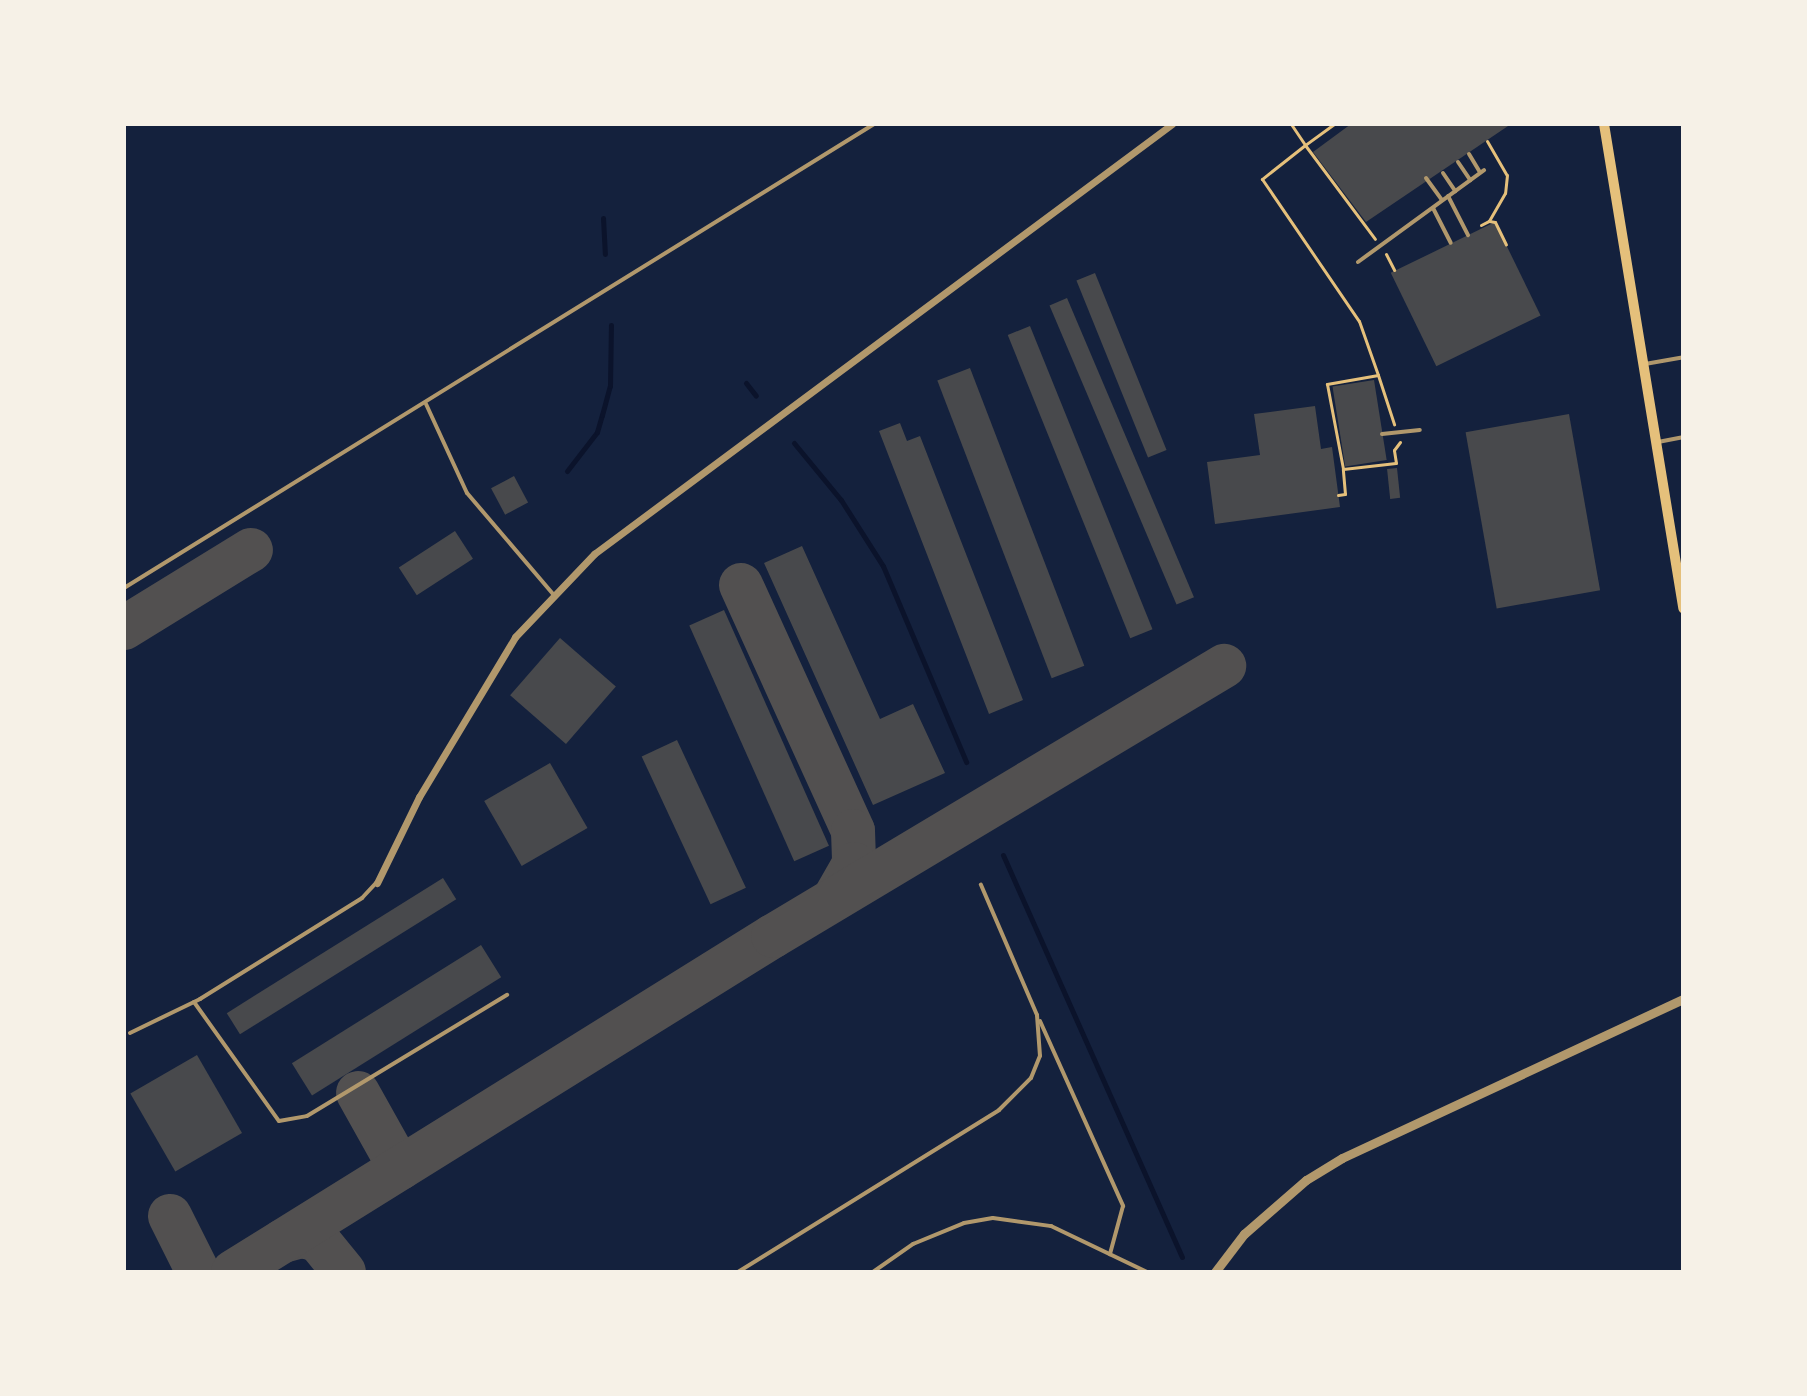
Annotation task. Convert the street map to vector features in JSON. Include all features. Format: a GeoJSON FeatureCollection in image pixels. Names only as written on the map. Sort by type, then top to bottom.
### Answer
{"type":"FeatureCollection","features":[{"type":"Feature","properties":{"kind":"main road"},"geometry":{"type":"LineString","coordinates":[[1604,124],[1683,609]]}},
{"type":"Feature","properties":{"kind":"street"},"geometry":{"type":"LineString","coordinates":[[377,883],[465,716],[515,637],[594,554],[1172,124]]}},
{"type":"Feature","properties":{"kind":"street"},"geometry":{"type":"LineString","coordinates":[[1215,1272],[1244,1234],[1306,1180],[1342,1158],[1683,999]]}},
{"type":"Feature","properties":{"kind":"lane"},"geometry":{"type":"LineString","coordinates":[[124,588],[426,404],[874,124]]}},
{"type":"Feature","properties":{"kind":"lane"},"geometry":{"type":"LineString","coordinates":[[1358,262],[1482,171],[1469,154]]}},
{"type":"Feature","properties":{"kind":"lane"},"geometry":{"type":"LineString","coordinates":[[1458,162],[1470,180]]}},
{"type":"Feature","properties":{"kind":"lane"},"geometry":{"type":"LineString","coordinates":[[1443,173],[1455,191]]}},
{"type":"Feature","properties":{"kind":"lane"},"geometry":{"type":"LineString","coordinates":[[1426,178],[1442,200]]}},
{"type":"Feature","properties":{"kind":"lane"},"geometry":{"type":"LineString","coordinates":[[1448,196],[1468,235]]}},
{"type":"Feature","properties":{"kind":"lane"},"geometry":{"type":"LineString","coordinates":[[1433,208],[1451,243]]}},
{"type":"Feature","properties":{"kind":"lane"},"geometry":{"type":"LineString","coordinates":[[1642,364],[1683,357]]}},
{"type":"Feature","properties":{"kind":"lane"},"geometry":{"type":"LineString","coordinates":[[426,404],[467,493],[553,594]]}},
{"type":"Feature","properties":{"kind":"lane"},"geometry":{"type":"LineString","coordinates":[[1382,434],[1420,430]]}},
{"type":"Feature","properties":{"kind":"lane"},"geometry":{"type":"LineString","coordinates":[[1655,442],[1683,437]]}},
{"type":"Feature","properties":{"kind":"lane"},"geometry":{"type":"LineString","coordinates":[[130,1033],[194,1002],[362,898],[377,883]]}},
{"type":"Feature","properties":{"kind":"lane"},"geometry":{"type":"LineString","coordinates":[[981,885],[1123,1206],[1110,1254]]}},
{"type":"Feature","properties":{"kind":"lane"},"geometry":{"type":"LineString","coordinates":[[194,1002],[279,1121],[307,1116],[507,995]]}},
{"type":"Feature","properties":{"kind":"lane"},"geometry":{"type":"LineString","coordinates":[[738,1272],[1017,1095],[1040,1056],[1037,1015]]}},
{"type":"Feature","properties":{"kind":"lane"},"geometry":{"type":"LineString","coordinates":[[873,1272],[913,1244],[964,1223],[993,1218],[1051,1226],[1147,1272]]}},
{"type":"Feature","properties":{"kind":"path"},"geometry":{"type":"LineString","coordinates":[[1291,124],[1381,246],[1394,270]]}},
{"type":"Feature","properties":{"kind":"path"},"geometry":{"type":"LineString","coordinates":[[1334,124],[1262,179],[1359,321],[1396,428]]}},
{"type":"Feature","properties":{"kind":"path"},"geometry":{"type":"LineString","coordinates":[[1481,225],[1489,221],[1505,193],[1507,175],[1487,141]]}},
{"type":"Feature","properties":{"kind":"path"},"geometry":{"type":"LineString","coordinates":[[1489,221],[1495,222],[1506,245]]}},
{"type":"Feature","properties":{"kind":"path"},"geometry":{"type":"LineString","coordinates":[[1338,495],[1345,494],[1343,469],[1327,384],[1378,375]]}},
{"type":"Feature","properties":{"kind":"path"},"geometry":{"type":"LineString","coordinates":[[1343,469],[1396,463],[1394,450],[1400,442]]}},
{"type":"Feature","properties":{"kind":"building"},"geometry":{"type":"Polygon","coordinates":[[[1351,124],[1511,124],[1366,222],[1313,152],[1351,124]]]}},
{"type":"Feature","properties":{"kind":"building"},"geometry":{"type":"Polygon","coordinates":[[[1495,222],[1541,315],[1436,366],[1391,273],[1495,222]]]}},
{"type":"Feature","properties":{"kind":"building"},"geometry":{"type":"Polygon","coordinates":[[[1095,273],[1167,450],[1148,458],[1076,280],[1095,273]]]}},
{"type":"Feature","properties":{"kind":"building"},"geometry":{"type":"Polygon","coordinates":[[[1067,298],[1194,597],[1176,605],[1050,305],[1067,298]]]}},
{"type":"Feature","properties":{"kind":"building"},"geometry":{"type":"Polygon","coordinates":[[[1030,326],[1152,629],[1130,638],[1008,335],[1030,326]]]}},
{"type":"Feature","properties":{"kind":"building"},"geometry":{"type":"Polygon","coordinates":[[[970,368],[1084,666],[1052,678],[937,381],[970,368]]]}},
{"type":"Feature","properties":{"kind":"building"},"geometry":{"type":"Polygon","coordinates":[[[1374,380],[1387,460],[1345,467],[1333,387],[1374,380]]]}},
{"type":"Feature","properties":{"kind":"building"},"geometry":{"type":"Polygon","coordinates":[[[1315,406],[1321,449],[1332,447],[1340,507],[1215,524],[1207,462],[1260,455],[1254,414],[1315,406]]]}},
{"type":"Feature","properties":{"kind":"building"},"geometry":{"type":"Polygon","coordinates":[[[1569,414],[1600,590],[1497,609],[1466,432],[1569,414]]]}},
{"type":"Feature","properties":{"kind":"building"},"geometry":{"type":"Polygon","coordinates":[[[900,423],[907,441],[920,436],[1023,700],[989,714],[879,431],[900,423]]]}},
{"type":"Feature","properties":{"kind":"building"},"geometry":{"type":"Polygon","coordinates":[[[1397,468],[1400,498],[1390,499],[1387,469],[1397,468]]]}},
{"type":"Feature","properties":{"kind":"building"},"geometry":{"type":"Polygon","coordinates":[[[514,476],[528,502],[505,515],[491,488],[514,476]]]}},
{"type":"Feature","properties":{"kind":"building"},"geometry":{"type":"Polygon","coordinates":[[[455,531],[473,559],[417,595],[399,567],[455,531]]]}},
{"type":"Feature","properties":{"kind":"building"},"geometry":{"type":"Polygon","coordinates":[[[802,546],[880,719],[913,704],[945,773],[873,805],[764,563],[802,546]]]}},
{"type":"Feature","properties":{"kind":"building"},"geometry":{"type":"Polygon","coordinates":[[[724,610],[829,846],[794,861],[689,625],[724,610]]]}},
{"type":"Feature","properties":{"kind":"building"},"geometry":{"type":"Polygon","coordinates":[[[560,638],[616,687],[566,744],[510,695],[560,638]]]}},
{"type":"Feature","properties":{"kind":"building"},"geometry":{"type":"Polygon","coordinates":[[[677,740],[746,888],[711,904],[642,756],[677,740]]]}},
{"type":"Feature","properties":{"kind":"building"},"geometry":{"type":"Polygon","coordinates":[[[550,763],[588,828],[522,866],[484,801],[550,763]]]}},
{"type":"Feature","properties":{"kind":"building"},"geometry":{"type":"Polygon","coordinates":[[[443,878],[456,899],[240,1034],[227,1013],[443,878]]]}},
{"type":"Feature","properties":{"kind":"building"},"geometry":{"type":"Polygon","coordinates":[[[481,945],[501,977],[312,1095],[292,1063],[481,945]]]}},
{"type":"Feature","properties":{"kind":"building"},"geometry":{"type":"Polygon","coordinates":[[[197,1055],[242,1133],[175,1171],[130,1094],[197,1055]]]}},
{"type":"Feature","properties":{"kind":"waterway"},"geometry":{"type":"LineString","coordinates":[[603,218],[605,254]]}},
{"type":"Feature","properties":{"kind":"waterway"},"geometry":{"type":"LineString","coordinates":[[567,471],[597,432],[610,386],[611,325]]}},
{"type":"Feature","properties":{"kind":"waterway"},"geometry":{"type":"LineString","coordinates":[[746,383],[756,396]]}},
{"type":"Feature","properties":{"kind":"waterway"},"geometry":{"type":"LineString","coordinates":[[794,443],[841,500],[883,566],[966,762]]}},
{"type":"Feature","properties":{"kind":"waterway"},"geometry":{"type":"LineString","coordinates":[[1003,855],[1182,1257]]}},
{"type":"Feature","properties":{"kind":"taxiway"},"geometry":{"type":"LineString","coordinates":[[124,628],[251,550]]}},
{"type":"Feature","properties":{"kind":"taxiway"},"geometry":{"type":"LineString","coordinates":[[741,585],[853,831],[854,864],[834,899]]}},
{"type":"Feature","properties":{"kind":"taxiway"},"geometry":{"type":"LineString","coordinates":[[233,1272],[773,936],[1224,666]]}},
{"type":"Feature","properties":{"kind":"taxiway"},"geometry":{"type":"LineString","coordinates":[[358,1093],[400,1168]]}},
{"type":"Feature","properties":{"kind":"taxiway"},"geometry":{"type":"LineString","coordinates":[[170,1216],[198,1272]]}},
{"type":"Feature","properties":{"kind":"taxiway"},"geometry":{"type":"LineString","coordinates":[[283,1241],[302,1236],[318,1240],[344,1272]]}}]}
